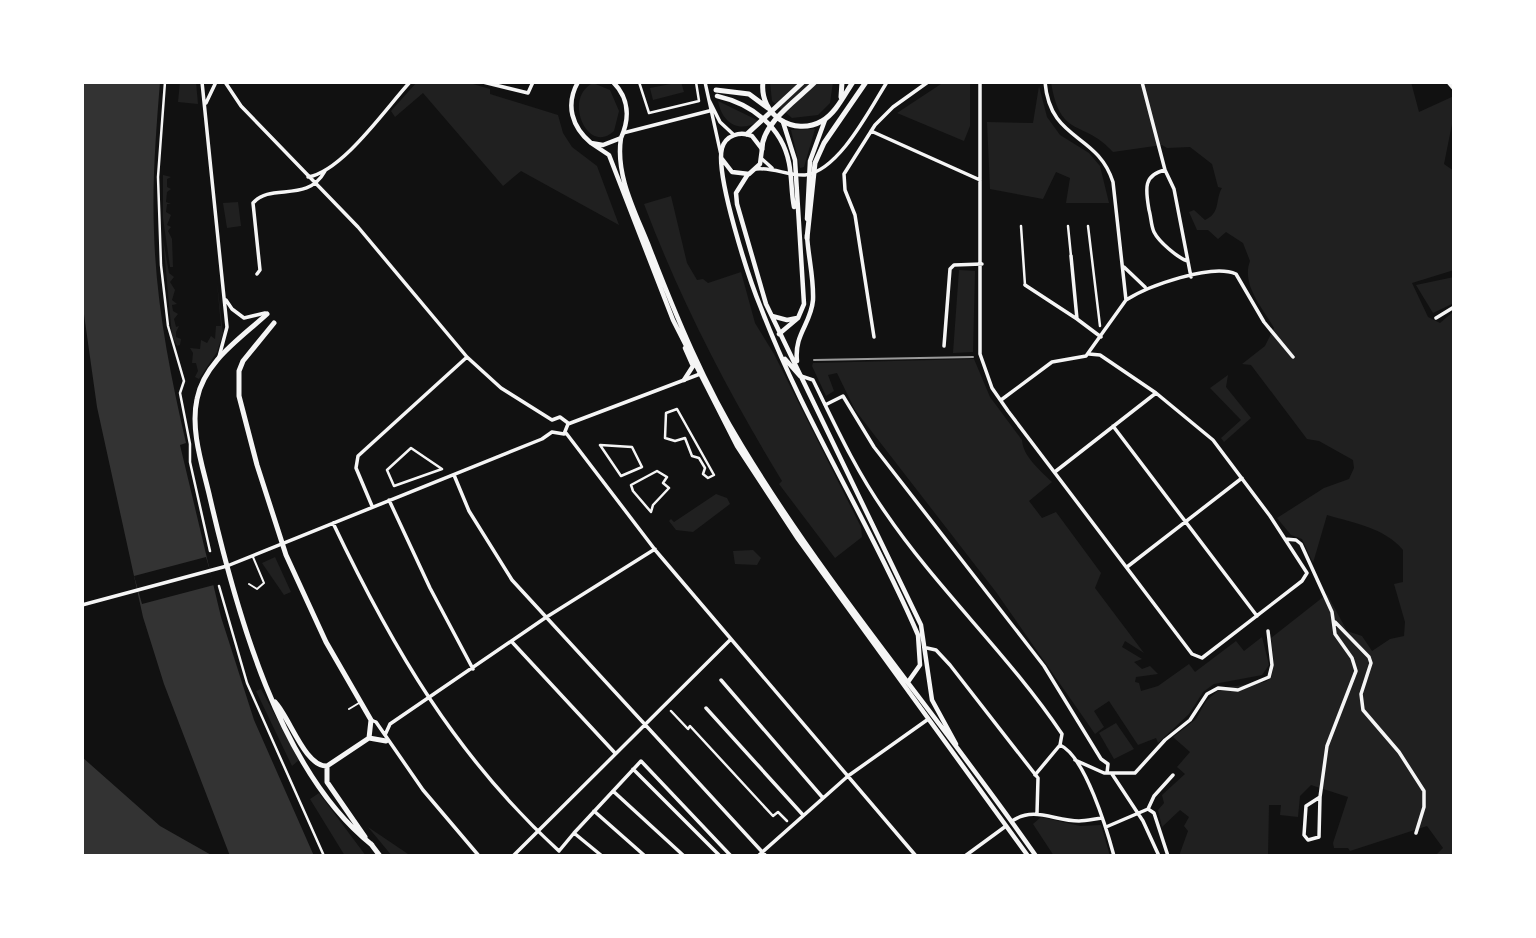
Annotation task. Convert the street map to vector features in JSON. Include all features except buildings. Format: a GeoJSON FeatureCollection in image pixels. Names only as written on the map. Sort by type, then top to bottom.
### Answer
{"type":"FeatureCollection","features":[{"type":"Feature","properties":{"kind":"main road"},"geometry":{"type":"LineString","coordinates":[[577,82],[571,100],[573,121],[591,143],[609,155],[693,366],[684,380]]}},
{"type":"Feature","properties":{"kind":"main road"},"geometry":{"type":"LineString","coordinates":[[614,82],[626,104],[628,114],[619,162],[627,191],[701,371],[703,382],[737,446],[782,517],[1028,856]]}},
{"type":"Feature","properties":{"kind":"main road"},"geometry":{"type":"LineString","coordinates":[[763,82],[762,90],[768,108]]}},
{"type":"Feature","properties":{"kind":"main road"},"geometry":{"type":"LineString","coordinates":[[803,82],[749,132],[734,135],[724,144],[722,158],[743,254],[761,308],[918,635],[920,665],[908,681],[910,694]]}},
{"type":"Feature","properties":{"kind":"main road"},"geometry":{"type":"LineString","coordinates":[[722,158],[732,172],[749,174],[760,169],[763,160],[762,140],[768,128],[815,82]]}},
{"type":"Feature","properties":{"kind":"main road"},"geometry":{"type":"LineString","coordinates":[[840,100],[842,82]]}},
{"type":"Feature","properties":{"kind":"main road"},"geometry":{"type":"LineString","coordinates":[[797,366],[796,342],[811,314],[813,299],[807,238],[810,161],[825,120],[853,82]]}},
{"type":"Feature","properties":{"kind":"main road"},"geometry":{"type":"LineString","coordinates":[[807,238],[815,163],[824,142],[866,82]]}},
{"type":"Feature","properties":{"kind":"main road"},"geometry":{"type":"LineString","coordinates":[[717,93],[741,92],[768,108],[783,122],[797,127],[811,126],[825,120]]}},
{"type":"Feature","properties":{"kind":"main road"},"geometry":{"type":"LineString","coordinates":[[717,93],[750,108],[774,130],[789,164],[804,304],[798,318],[780,333],[776,341]]}},
{"type":"Feature","properties":{"kind":"main road"},"geometry":{"type":"LineString","coordinates":[[783,122],[795,160],[797,222]]}},
{"type":"Feature","properties":{"kind":"main road"},"geometry":{"type":"LineString","coordinates":[[749,132],[757,139],[762,149]]}},
{"type":"Feature","properties":{"kind":"main road"},"geometry":{"type":"LineString","coordinates":[[591,143],[603,145],[622,135]]}},
{"type":"Feature","properties":{"kind":"main road"},"geometry":{"type":"LineString","coordinates":[[749,174],[736,193],[751,260],[772,316],[921,625],[927,648],[934,708],[961,752]]}},
{"type":"Feature","properties":{"kind":"main road"},"geometry":{"type":"LineString","coordinates":[[266,314],[218,359],[200,388],[196,423],[227,566],[249,642],[292,739],[321,786],[355,830],[372,845]]}},
{"type":"Feature","properties":{"kind":"main road"},"geometry":{"type":"LineString","coordinates":[[772,316],[787,320],[798,318]]}},
{"type":"Feature","properties":{"kind":"main road"},"geometry":{"type":"LineString","coordinates":[[274,323],[243,360],[238,383],[257,465],[282,543],[320,630],[360,703],[373,721],[369,738]]}},
{"type":"Feature","properties":{"kind":"main road"},"geometry":{"type":"LineString","coordinates":[[683,340],[725,418],[785,515],[1036,856]]}},
{"type":"Feature","properties":{"kind":"main road"},"geometry":{"type":"LineString","coordinates":[[783,358],[801,376]]}},
{"type":"Feature","properties":{"kind":"main road"},"geometry":{"type":"LineString","coordinates":[[273,699],[308,756],[319,766],[327,766],[369,738],[386,738]]}},
{"type":"Feature","properties":{"kind":"main road"},"geometry":{"type":"LineString","coordinates":[[327,766],[327,782],[380,856]]}},
{"type":"Feature","properties":{"kind":"street"},"geometry":{"type":"LineString","coordinates":[[165,82],[158,177],[161,265],[168,326],[184,381],[180,393],[190,444],[190,462],[210,551]]}},
{"type":"Feature","properties":{"kind":"street"},"geometry":{"type":"LineString","coordinates":[[202,82],[227,327],[218,359]]}},
{"type":"Feature","properties":{"kind":"street"},"geometry":{"type":"LineString","coordinates":[[206,105],[216,82]]}},
{"type":"Feature","properties":{"kind":"street"},"geometry":{"type":"LineString","coordinates":[[226,82],[241,106],[358,227],[467,357],[501,388],[552,420],[563,418],[568,424]]}},
{"type":"Feature","properties":{"kind":"street"},"geometry":{"type":"LineString","coordinates":[[257,274],[260,271],[253,203],[260,197],[301,191],[316,184],[325,171],[410,82]]}},
{"type":"Feature","properties":{"kind":"street"},"geometry":{"type":"LineString","coordinates":[[483,82],[528,93],[533,82]]}},
{"type":"Feature","properties":{"kind":"street"},"geometry":{"type":"LineString","coordinates":[[639,82],[649,113],[699,101],[696,82]]}},
{"type":"Feature","properties":{"kind":"street"},"geometry":{"type":"LineString","coordinates":[[705,82],[709,111],[722,158]]}},
{"type":"Feature","properties":{"kind":"street"},"geometry":{"type":"LineString","coordinates":[[763,160],[785,174],[811,174],[832,162],[887,82]]}},
{"type":"Feature","properties":{"kind":"street"},"geometry":{"type":"LineString","coordinates":[[874,337],[855,215],[843,177],[845,169],[871,131],[893,107],[928,82]]}},
{"type":"Feature","properties":{"kind":"street"},"geometry":{"type":"LineString","coordinates":[[980,82],[980,354],[987,376],[1001,401],[1192,654],[1202,658],[1306,575],[1286,539],[1213,440],[1156,393],[1100,355],[1089,354]]}},
{"type":"Feature","properties":{"kind":"street"},"geometry":{"type":"LineString","coordinates":[[1045,82],[1055,117],[1074,138],[1096,150],[1108,167],[1113,182],[1126,300]]}},
{"type":"Feature","properties":{"kind":"street"},"geometry":{"type":"LineString","coordinates":[[1142,82],[1165,170],[1174,189],[1191,277]]}},
{"type":"Feature","properties":{"kind":"street"},"geometry":{"type":"LineString","coordinates":[[1448,82],[1454,89]]}},
{"type":"Feature","properties":{"kind":"street"},"geometry":{"type":"LineString","coordinates":[[708,98],[717,117],[734,135]]}},
{"type":"Feature","properties":{"kind":"street"},"geometry":{"type":"LineString","coordinates":[[622,135],[709,111]]}},
{"type":"Feature","properties":{"kind":"street"},"geometry":{"type":"LineString","coordinates":[[871,131],[980,180]]}},
{"type":"Feature","properties":{"kind":"street"},"geometry":{"type":"LineString","coordinates":[[760,169],[774,169]]}},
{"type":"Feature","properties":{"kind":"street"},"geometry":{"type":"LineString","coordinates":[[1165,170],[1153,175],[1145,187],[1154,232],[1181,259],[1187,261]]}},
{"type":"Feature","properties":{"kind":"street"},"geometry":{"type":"LineString","coordinates":[[308,177],[325,171]]}},
{"type":"Feature","properties":{"kind":"street"},"geometry":{"type":"LineString","coordinates":[[1021,226],[1025,285],[1101,337]]}},
{"type":"Feature","properties":{"kind":"street"},"geometry":{"type":"LineString","coordinates":[[1068,226],[1077,319]]}},
{"type":"Feature","properties":{"kind":"street"},"geometry":{"type":"LineString","coordinates":[[1088,226],[1100,326]]}},
{"type":"Feature","properties":{"kind":"street"},"geometry":{"type":"LineString","coordinates":[[944,346],[950,269],[954,265],[982,264]]}},
{"type":"Feature","properties":{"kind":"street"},"geometry":{"type":"LineString","coordinates":[[1123,265],[1145,288]]}},
{"type":"Feature","properties":{"kind":"street"},"geometry":{"type":"LineString","coordinates":[[1001,401],[1052,362],[1081,359],[1089,354],[1126,300],[1145,288],[1218,271],[1236,274],[1264,322],[1293,357]]}},
{"type":"Feature","properties":{"kind":"street"},"geometry":{"type":"LineString","coordinates":[[225,299],[232,309],[244,318],[266,314]]}},
{"type":"Feature","properties":{"kind":"street"},"geometry":{"type":"LineString","coordinates":[[1436,318],[1454,307]]}},
{"type":"Feature","properties":{"kind":"street"},"geometry":{"type":"LineString","coordinates":[[1098,342],[1100,355]]}},
{"type":"Feature","properties":{"kind":"street"},"geometry":{"type":"LineString","coordinates":[[373,507],[356,468],[358,456],[467,357]]}},
{"type":"Feature","properties":{"kind":"street"},"geometry":{"type":"LineString","coordinates":[[692,379],[701,371]]}},
{"type":"Feature","properties":{"kind":"street"},"geometry":{"type":"LineString","coordinates":[[801,376],[813,380],[862,477],[884,511],[1062,734],[1060,745],[1035,775]]}},
{"type":"Feature","properties":{"kind":"street"},"geometry":{"type":"LineString","coordinates":[[568,424],[684,380],[703,382]]}},
{"type":"Feature","properties":{"kind":"street"},"geometry":{"type":"LineString","coordinates":[[1055,472],[1156,393]]}},
{"type":"Feature","properties":{"kind":"street"},"geometry":{"type":"LineString","coordinates":[[825,405],[843,396],[874,447],[1044,666],[1101,759],[1108,764],[1109,774],[1134,805],[1158,856]]}},
{"type":"Feature","properties":{"kind":"street"},"geometry":{"type":"LineString","coordinates":[[677,409],[714,475],[708,478],[703,474],[704,465],[699,458],[692,456],[685,438],[676,441],[665,438],[666,413],[677,409]]}},
{"type":"Feature","properties":{"kind":"street"},"geometry":{"type":"LineString","coordinates":[[552,420],[552,432]]}},
{"type":"Feature","properties":{"kind":"street"},"geometry":{"type":"LineString","coordinates":[[566,433],[568,424]]}},
{"type":"Feature","properties":{"kind":"street"},"geometry":{"type":"LineString","coordinates":[[1113,426],[1257,616]]}},
{"type":"Feature","properties":{"kind":"street"},"geometry":{"type":"LineString","coordinates":[[552,432],[559,436],[566,433]]}},
{"type":"Feature","properties":{"kind":"street"},"geometry":{"type":"LineString","coordinates":[[82,605],[227,566],[454,475],[552,432]]}},
{"type":"Feature","properties":{"kind":"street"},"geometry":{"type":"LineString","coordinates":[[566,433],[655,549],[916,856]]}},
{"type":"Feature","properties":{"kind":"street"},"geometry":{"type":"LineString","coordinates":[[598,447],[632,447],[642,467],[621,476],[598,447]]}},
{"type":"Feature","properties":{"kind":"street"},"geometry":{"type":"LineString","coordinates":[[411,448],[442,469],[394,486],[387,470],[411,448]]}},
{"type":"Feature","properties":{"kind":"street"},"geometry":{"type":"LineString","coordinates":[[657,471],[667,477],[663,483],[669,488],[653,505],[651,512],[631,485],[657,471]]}},
{"type":"Feature","properties":{"kind":"street"},"geometry":{"type":"LineString","coordinates":[[454,475],[469,511],[491,551],[545,618],[765,854]]}},
{"type":"Feature","properties":{"kind":"street"},"geometry":{"type":"LineString","coordinates":[[1127,567],[1243,478]]}},
{"type":"Feature","properties":{"kind":"street"},"geometry":{"type":"LineString","coordinates":[[389,500],[430,588],[473,668]]}},
{"type":"Feature","properties":{"kind":"street"},"geometry":{"type":"LineString","coordinates":[[333,523],[397,649],[427,698],[479,767],[537,831],[565,856]]}},
{"type":"Feature","properties":{"kind":"street"},"geometry":{"type":"LineString","coordinates":[[1286,539],[1296,540],[1301,544],[1334,620],[1335,634],[1352,658],[1356,671],[1326,746],[1320,797],[1320,837],[1308,840],[1304,835],[1306,806],[1320,797]]}},
{"type":"Feature","properties":{"kind":"street"},"geometry":{"type":"LineString","coordinates":[[386,738],[390,724],[427,698],[545,618],[655,549]]}},
{"type":"Feature","properties":{"kind":"street"},"geometry":{"type":"LineString","coordinates":[[219,586],[247,683],[324,856]]}},
{"type":"Feature","properties":{"kind":"street"},"geometry":{"type":"LineString","coordinates":[[1334,620],[1369,657],[1371,663],[1361,694],[1363,710],[1399,752],[1424,792],[1424,807],[1416,833]]}},
{"type":"Feature","properties":{"kind":"street"},"geometry":{"type":"LineString","coordinates":[[1075,760],[1109,774],[1135,773],[1165,740],[1190,720],[1204,697],[1214,690],[1238,690],[1269,677],[1272,665],[1268,631]]}},
{"type":"Feature","properties":{"kind":"street"},"geometry":{"type":"LineString","coordinates":[[513,856],[731,639]]}},
{"type":"Feature","properties":{"kind":"street"},"geometry":{"type":"LineString","coordinates":[[512,642],[616,754]]}},
{"type":"Feature","properties":{"kind":"street"},"geometry":{"type":"LineString","coordinates":[[927,648],[936,650],[950,665],[1038,778],[1037,813]]}},
{"type":"Feature","properties":{"kind":"street"},"geometry":{"type":"LineString","coordinates":[[721,680],[823,798]]}},
{"type":"Feature","properties":{"kind":"street"},"geometry":{"type":"LineString","coordinates":[[705,708],[803,815]]}},
{"type":"Feature","properties":{"kind":"street"},"geometry":{"type":"LineString","coordinates":[[671,712],[688,729],[690,726],[773,816],[778,812],[787,821]]}},
{"type":"Feature","properties":{"kind":"street"},"geometry":{"type":"LineString","coordinates":[[758,856],[765,854],[803,815],[848,776],[928,720]]}},
{"type":"Feature","properties":{"kind":"street"},"geometry":{"type":"LineString","coordinates":[[373,721],[390,724]]}},
{"type":"Feature","properties":{"kind":"street"},"geometry":{"type":"LineString","coordinates":[[373,721],[423,790],[479,856]]}},
{"type":"Feature","properties":{"kind":"street"},"geometry":{"type":"LineString","coordinates":[[1060,745],[1067,748],[1094,795],[1114,856]]}},
{"type":"Feature","properties":{"kind":"street"},"geometry":{"type":"LineString","coordinates":[[559,851],[641,761],[731,856]]}},
{"type":"Feature","properties":{"kind":"street"},"geometry":{"type":"LineString","coordinates":[[633,769],[720,856]]}},
{"type":"Feature","properties":{"kind":"street"},"geometry":{"type":"LineString","coordinates":[[1105,827],[1148,809],[1154,796],[1173,775]]}},
{"type":"Feature","properties":{"kind":"street"},"geometry":{"type":"LineString","coordinates":[[613,791],[684,856]]}},
{"type":"Feature","properties":{"kind":"street"},"geometry":{"type":"LineString","coordinates":[[1148,809],[1154,813],[1168,856]]}},
{"type":"Feature","properties":{"kind":"street"},"geometry":{"type":"LineString","coordinates":[[594,811],[645,856]]}},
{"type":"Feature","properties":{"kind":"street"},"geometry":{"type":"LineString","coordinates":[[965,856],[1022,815],[1037,813],[1079,821],[1101,818]]}},
{"type":"Feature","properties":{"kind":"street"},"geometry":{"type":"LineString","coordinates":[[574,833],[602,856]]}},
{"type":"Feature","properties":{"kind":"street"},"geometry":{"type":"LineString","coordinates":[[1156,850],[1163,843]]}},
{"type":"Feature","properties":{"kind":"lane"},"geometry":{"type":"LineString","coordinates":[[249,584],[257,589],[264,583],[252,556]]}},
{"type":"Feature","properties":{"kind":"lane"},"geometry":{"type":"LineString","coordinates":[[349,709],[360,703]]}},
{"type":"Feature","properties":{"kind":"shaded area"},"geometry":{"type":"Polygon","coordinates":[[[84,82],[160,82],[154,176],[155,259],[165,338],[186,443],[180,445],[221,617],[254,720],[314,856],[230,856],[164,684],[143,617],[97,407],[82,300],[84,82]]]}},
{"type":"Feature","properties":{"kind":"shaded area"},"geometry":{"type":"Polygon","coordinates":[[[180,82],[196,82],[198,104],[178,102],[180,82]]]}},
{"type":"Feature","properties":{"kind":"shaded area"},"geometry":{"type":"Polygon","coordinates":[[[417,82],[466,82],[490,89],[490,94],[558,115],[563,133],[572,147],[597,166],[619,225],[521,171],[503,186],[423,93],[395,117],[391,111],[417,82]]]}},
{"type":"Feature","properties":{"kind":"shaded area"},"geometry":{"type":"Polygon","coordinates":[[[681,82],[684,92],[653,100],[650,88],[681,82]]]}},
{"type":"Feature","properties":{"kind":"shaded area"},"geometry":{"type":"Polygon","coordinates":[[[770,82],[833,82],[830,103],[818,115],[792,118],[772,101],[770,82]]]}},
{"type":"Feature","properties":{"kind":"shaded area"},"geometry":{"type":"Polygon","coordinates":[[[944,82],[970,82],[970,126],[964,141],[897,113],[944,82]]]}},
{"type":"Feature","properties":{"kind":"shaded area"},"geometry":{"type":"Polygon","coordinates":[[[1051,82],[1411,82],[1419,112],[1454,96],[1454,114],[1444,164],[1454,171],[1454,270],[1412,283],[1428,317],[1440,323],[1454,311],[1454,856],[1435,856],[1443,848],[1427,826],[1350,851],[1348,848],[1334,848],[1333,843],[1348,797],[1311,785],[1300,796],[1298,817],[1280,815],[1281,805],[1269,805],[1268,856],[1179,856],[1188,831],[1184,826],[1189,817],[1180,810],[1162,827],[1158,810],[1164,803],[1162,795],[1185,774],[1177,767],[1190,752],[1173,737],[1196,719],[1206,701],[1221,688],[1265,682],[1271,678],[1274,664],[1271,638],[1327,594],[1347,631],[1362,636],[1372,651],[1390,639],[1404,636],[1405,622],[1394,584],[1403,582],[1403,550],[1378,531],[1327,515],[1313,563],[1302,539],[1291,535],[1277,518],[1324,488],[1349,479],[1354,468],[1353,460],[1319,441],[1307,439],[1251,365],[1242,364],[1265,346],[1274,328],[1248,279],[1250,261],[1243,243],[1226,232],[1218,239],[1208,230],[1197,230],[1189,212],[1194,210],[1205,220],[1216,210],[1222,188],[1218,187],[1212,164],[1190,147],[1167,148],[1162,145],[1113,152],[1092,135],[1067,121],[1060,113],[1051,82]]]}},
{"type":"Feature","properties":{"kind":"shaded area"},"geometry":{"type":"Polygon","coordinates":[[[593,83],[610,90],[619,111],[614,131],[604,137],[595,136],[588,131],[579,111],[584,90],[593,83]]]}},
{"type":"Feature","properties":{"kind":"shaded area"},"geometry":{"type":"Polygon","coordinates":[[[1039,86],[1047,117],[1060,135],[1089,153],[1100,166],[1109,203],[1066,203],[1070,178],[1056,172],[1043,199],[990,189],[987,122],[1033,123],[1039,86]]]}},
{"type":"Feature","properties":{"kind":"shaded area"},"geometry":{"type":"Polygon","coordinates":[[[718,101],[759,121],[745,126],[733,124],[723,115],[718,101]]]}},
{"type":"Feature","properties":{"kind":"shaded area"},"geometry":{"type":"Polygon","coordinates":[[[815,129],[804,167],[800,168],[791,130],[815,129]]]}},
{"type":"Feature","properties":{"kind":"shaded area"},"geometry":{"type":"Polygon","coordinates":[[[163,175],[171,177],[167,179],[167,187],[171,189],[167,192],[166,202],[171,204],[167,204],[166,212],[171,215],[167,225],[171,227],[168,231],[172,239],[173,267],[170,267],[163,218],[163,175]]]}},
{"type":"Feature","properties":{"kind":"shaded area"},"geometry":{"type":"Polygon","coordinates":[[[671,196],[687,263],[697,280],[703,279],[708,283],[741,272],[755,323],[774,354],[861,527],[862,537],[835,558],[779,484],[782,481],[724,380],[674,276],[644,204],[671,196]]]}},
{"type":"Feature","properties":{"kind":"shaded area"},"geometry":{"type":"Polygon","coordinates":[[[238,202],[241,226],[227,228],[223,203],[238,202]]]}},
{"type":"Feature","properties":{"kind":"shaded area"},"geometry":{"type":"Polygon","coordinates":[[[163,239],[169,273],[174,277],[170,282],[175,290],[172,300],[177,304],[172,305],[173,311],[178,314],[174,319],[176,327],[179,326],[176,337],[181,339],[180,345],[177,346],[172,336],[163,239]]]}},
{"type":"Feature","properties":{"kind":"shaded area"},"geometry":{"type":"Polygon","coordinates":[[[959,270],[975,271],[973,352],[953,353],[959,270]]]}},
{"type":"Feature","properties":{"kind":"shaded area"},"geometry":{"type":"Polygon","coordinates":[[[1454,277],[1454,303],[1433,313],[1416,285],[1454,277]]]}},
{"type":"Feature","properties":{"kind":"shaded area"},"geometry":{"type":"Polygon","coordinates":[[[217,283],[223,333],[217,352],[199,379],[195,377],[198,371],[196,363],[192,363],[193,353],[190,348],[200,349],[201,340],[207,343],[211,336],[215,339],[216,326],[221,326],[217,283]]]}},
{"type":"Feature","properties":{"kind":"shaded area"},"geometry":{"type":"Polygon","coordinates":[[[974,359],[990,397],[1022,440],[1029,458],[1052,482],[1029,501],[1042,518],[1056,512],[1101,573],[1095,588],[1144,653],[1125,641],[1122,647],[1142,659],[1134,662],[1142,669],[1150,666],[1158,674],[1136,677],[1135,682],[1139,683],[1141,691],[1158,686],[1189,664],[1195,672],[1236,641],[1244,651],[1262,637],[1269,665],[1262,675],[1214,684],[1203,692],[1189,714],[1158,743],[1156,738],[1138,745],[1109,701],[1094,711],[1104,727],[1095,734],[996,592],[855,410],[837,373],[828,375],[834,391],[826,396],[812,366],[813,363],[974,359]]]}},
{"type":"Feature","properties":{"kind":"shaded area"},"geometry":{"type":"Polygon","coordinates":[[[1228,375],[1226,387],[1251,418],[1224,442],[1221,438],[1241,420],[1210,388],[1228,375]]]}},
{"type":"Feature","properties":{"kind":"shaded area"},"geometry":{"type":"Polygon","coordinates":[[[716,494],[727,498],[730,504],[693,532],[676,530],[669,521],[671,519],[674,522],[716,494]]]}},
{"type":"Feature","properties":{"kind":"shaded area"},"geometry":{"type":"Polygon","coordinates":[[[753,550],[761,558],[757,565],[735,564],[733,551],[753,550]]]}},
{"type":"Feature","properties":{"kind":"shaded area"},"geometry":{"type":"Polygon","coordinates":[[[275,557],[291,592],[284,595],[262,563],[275,557]]]}},
{"type":"Feature","properties":{"kind":"shaded area"},"geometry":{"type":"Polygon","coordinates":[[[261,689],[299,760],[292,766],[256,691],[261,689]]]}},
{"type":"Feature","properties":{"kind":"shaded area"},"geometry":{"type":"Polygon","coordinates":[[[1116,723],[1134,749],[1114,759],[1099,733],[1116,723]]]}},
{"type":"Feature","properties":{"kind":"shaded area"},"geometry":{"type":"Polygon","coordinates":[[[82,757],[160,826],[213,856],[82,856],[82,757]]]}},
{"type":"Feature","properties":{"kind":"shaded area"},"geometry":{"type":"Polygon","coordinates":[[[319,793],[366,856],[345,856],[310,799],[319,793]]]}},
{"type":"Feature","properties":{"kind":"shaded area"},"geometry":{"type":"Polygon","coordinates":[[[1041,817],[1080,826],[1101,825],[1110,856],[1054,856],[1033,824],[1041,817]]]}},
{"type":"Feature","properties":{"kind":"shaded area"},"geometry":{"type":"Polygon","coordinates":[[[368,827],[411,856],[392,856],[368,827]]]}},
{"type":"Feature","properties":{"kind":"pier"},"geometry":{"type":"Polygon","coordinates":[[[206,557],[214,585],[142,604],[134,576],[206,557]]]}},
{"type":"Feature","properties":{"kind":"railway"},"geometry":{"type":"LineString","coordinates":[[814,360],[973,357]]}}]}
